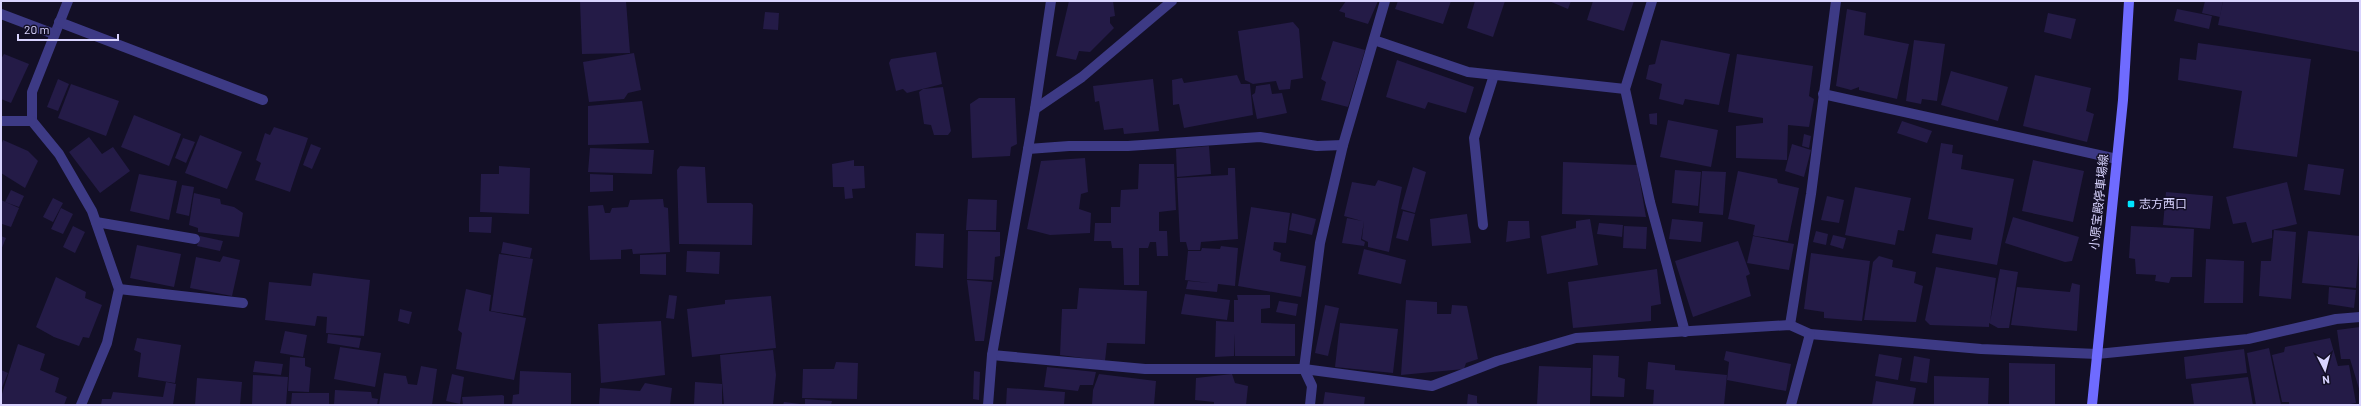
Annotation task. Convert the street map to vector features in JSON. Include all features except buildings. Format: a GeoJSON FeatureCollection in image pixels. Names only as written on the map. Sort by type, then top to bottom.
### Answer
{"type":"FeatureCollection","features":[{"type":"Feature","properties":{"kind":"main road","name":"小原宝殿停車場線"},"geometry":{"type":"LineString","coordinates":[[2092,405],[2116,159],[2129,1]]}},
{"type":"Feature","properties":{"kind":"street"},"geometry":{"type":"LineString","coordinates":[[68,1],[32,92],[32,121],[59,154],[92,211],[118,289],[107,343],[81,405]]}},
{"type":"Feature","properties":{"kind":"street"},"geometry":{"type":"LineString","coordinates":[[988,405],[992,355],[1035,109],[1051,1]]}},
{"type":"Feature","properties":{"kind":"street"},"geometry":{"type":"LineString","coordinates":[[1035,109],[1082,77],[1172,1]]}},
{"type":"Feature","properties":{"kind":"street"},"geometry":{"type":"LineString","coordinates":[[1310,405],[1312,386],[1304,369],[1320,243],[1343,145],[1385,1]]}},
{"type":"Feature","properties":{"kind":"street"},"geometry":{"type":"LineString","coordinates":[[1652,1],[1625,89],[1650,202],[1685,332]]}},
{"type":"Feature","properties":{"kind":"street"},"geometry":{"type":"LineString","coordinates":[[1790,325],[1836,1]]}},
{"type":"Feature","properties":{"kind":"street"},"geometry":{"type":"LineString","coordinates":[[1,14],[54,34]]}},
{"type":"Feature","properties":{"kind":"street"},"geometry":{"type":"LineString","coordinates":[[59,22],[264,100]]}},
{"type":"Feature","properties":{"kind":"street"},"geometry":{"type":"LineString","coordinates":[[1374,40],[1468,72],[1625,89]]}},
{"type":"Feature","properties":{"kind":"street"},"geometry":{"type":"LineString","coordinates":[[1483,225],[1474,138],[1494,75]]}},
{"type":"Feature","properties":{"kind":"street"},"geometry":{"type":"LineString","coordinates":[[1823,94],[2116,159]]}},
{"type":"Feature","properties":{"kind":"street"},"geometry":{"type":"LineString","coordinates":[[1,121],[32,121]]}},
{"type":"Feature","properties":{"kind":"street"},"geometry":{"type":"LineString","coordinates":[[1028,149],[1069,146],[1128,146],[1260,137],[1317,146],[1343,145]]}},
{"type":"Feature","properties":{"kind":"street"},"geometry":{"type":"LineString","coordinates":[[96,222],[195,239]]}},
{"type":"Feature","properties":{"kind":"street"},"geometry":{"type":"LineString","coordinates":[[118,289],[243,303]]}},
{"type":"Feature","properties":{"kind":"street"},"geometry":{"type":"LineString","coordinates":[[992,355],[1145,369],[1304,369],[1432,386],[1497,361],[1576,338],[1790,325],[1810,334],[1981,348],[2096,354],[2248,340],[2336,319],[2360,317]]}},
{"type":"Feature","properties":{"kind":"street"},"geometry":{"type":"LineString","coordinates":[[1791,405],[1810,334]]}},
{"type":"Feature","properties":{"kind":"place","name":"志方西口"},"geometry":{"type":"Point","coordinates":[2131,204]}}]}
